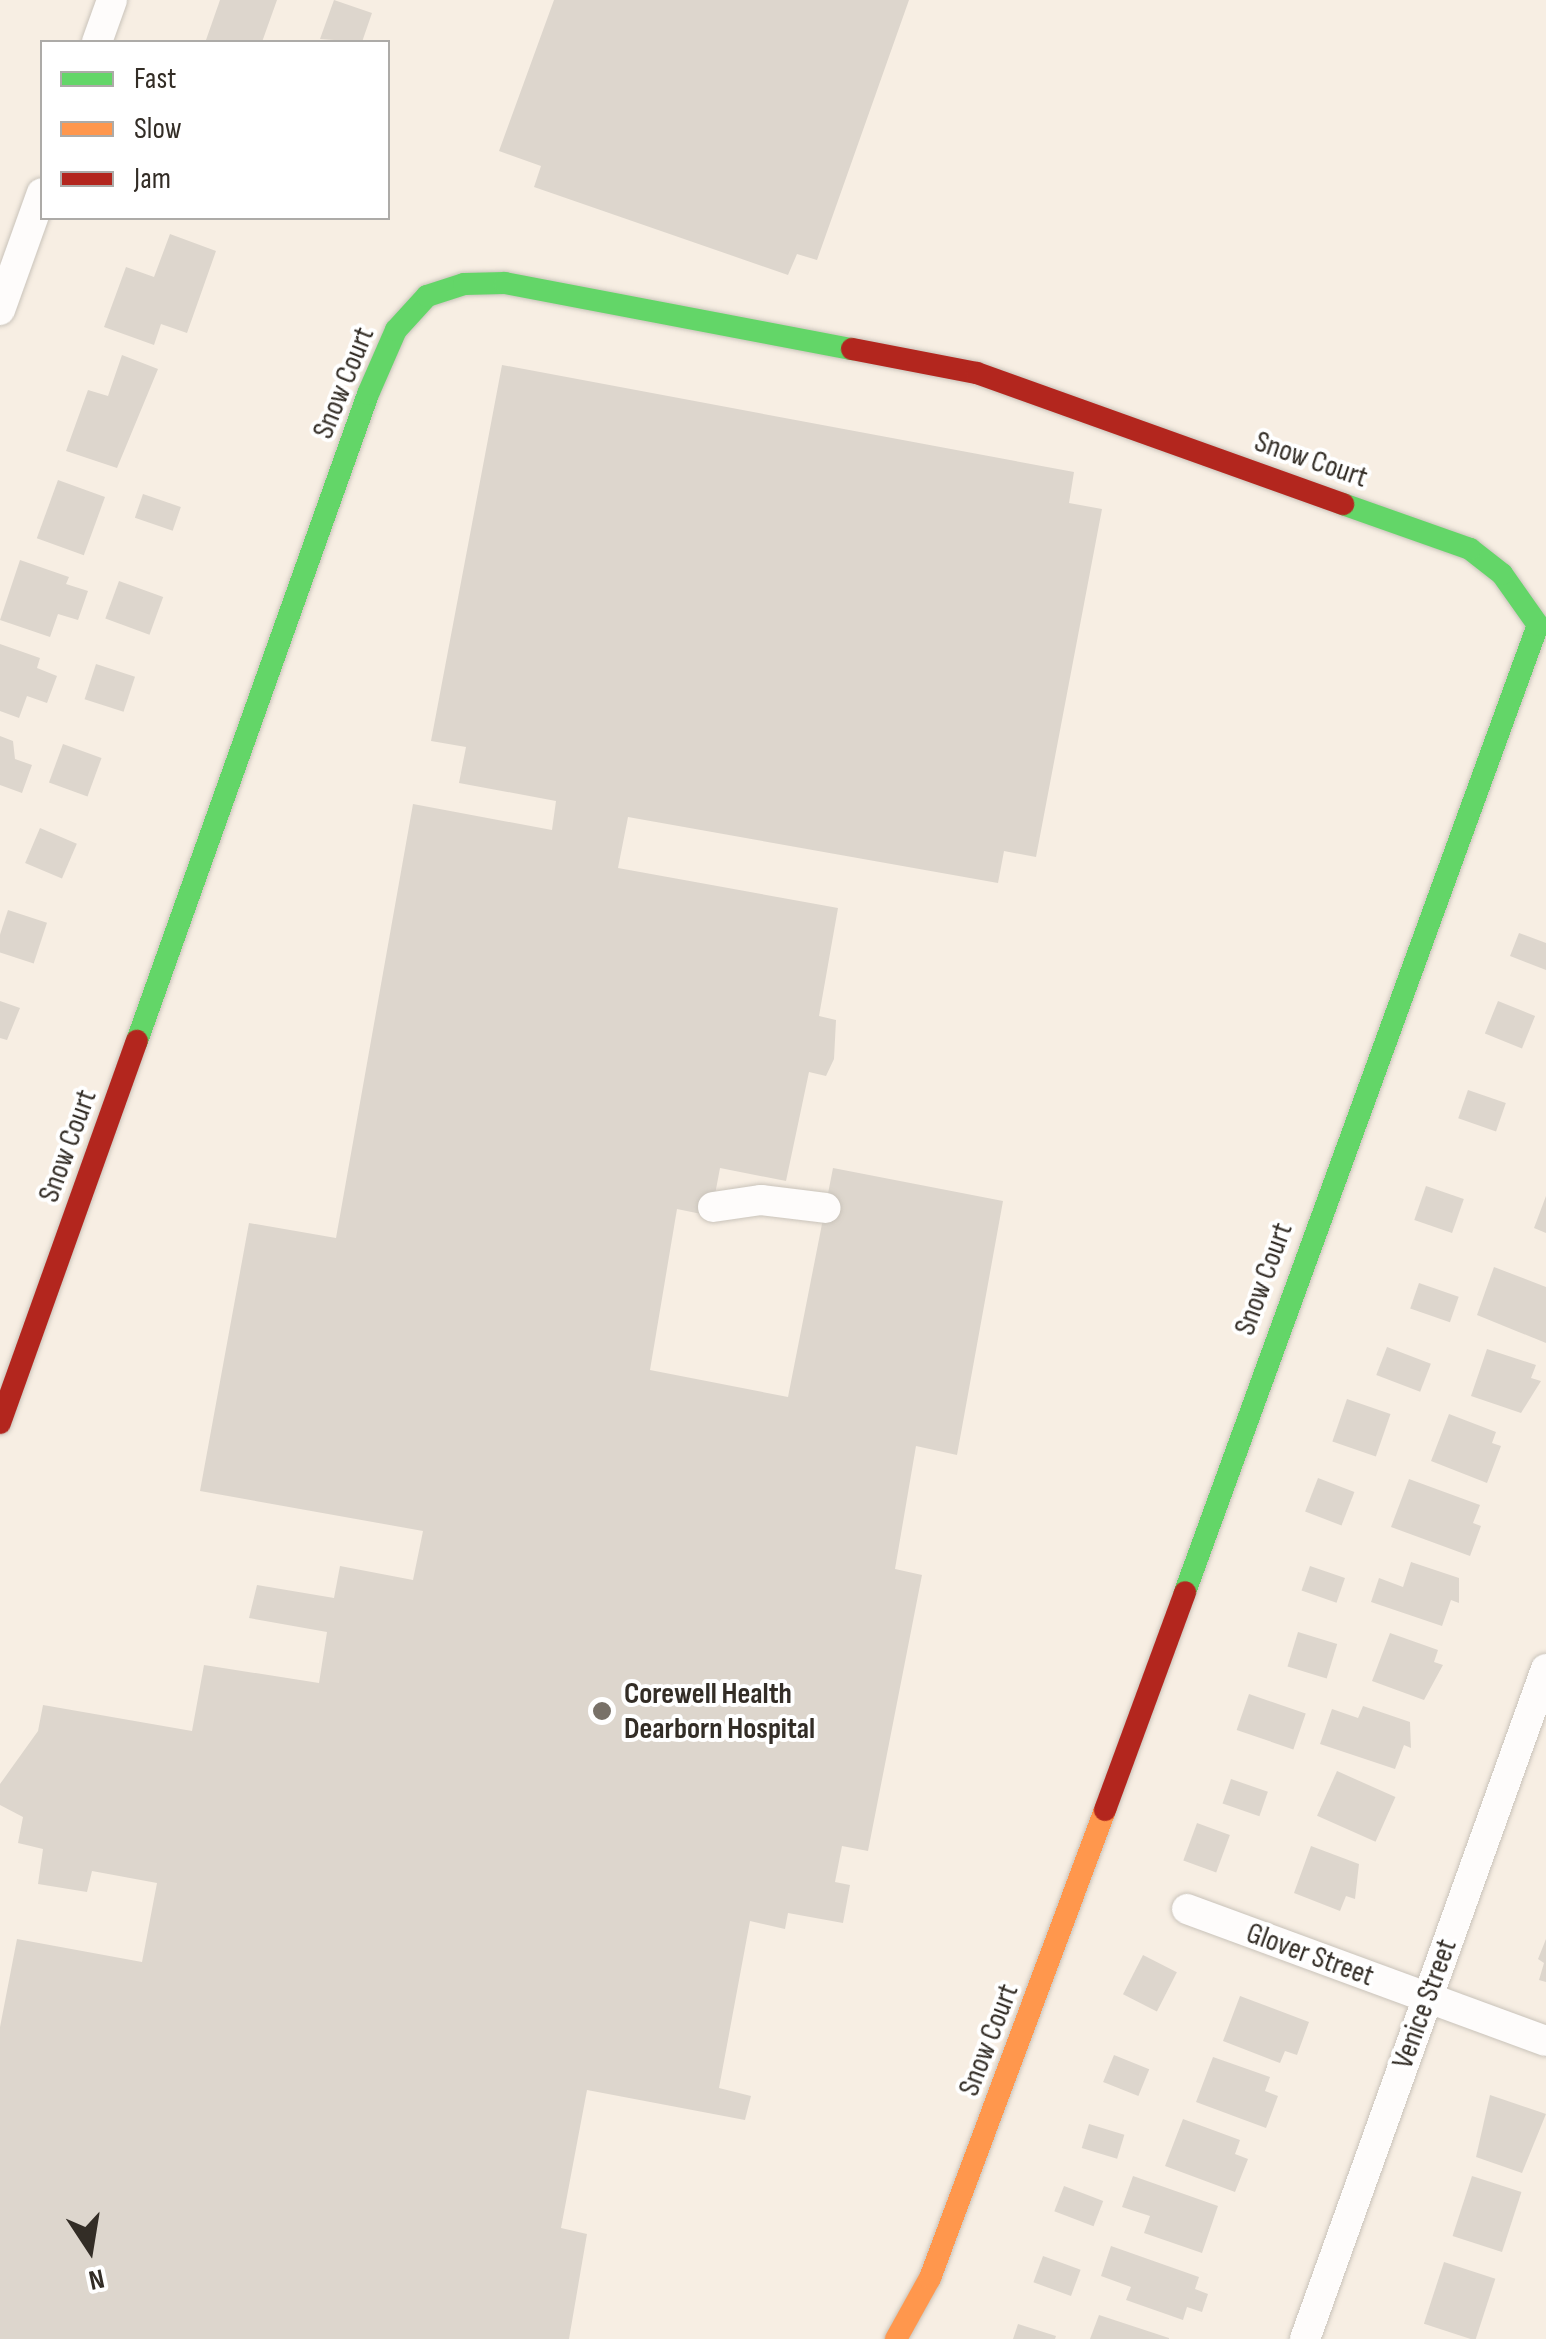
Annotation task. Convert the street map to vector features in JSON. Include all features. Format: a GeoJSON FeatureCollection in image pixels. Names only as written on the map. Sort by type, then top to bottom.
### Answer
{"type":"FeatureCollection","features":[{"type":"Feature","properties":{"kind":"street"},"geometry":{"type":"LineString","coordinates":[[98,40],[112,0]]}},
{"type":"Feature","properties":{"kind":"street"},"geometry":{"type":"LineString","coordinates":[[0,310],[40,198]]}},
{"type":"Feature","properties":{"kind":"street","name":"Snow Court"},"geometry":{"type":"LineString","coordinates":[[0,1423],[368,394],[396,330],[427,296],[464,284],[505,284],[978,373],[1470,549],[1502,574],[1538,625],[1009,2073],[930,2278],[896,2339]]}},
{"type":"Feature","properties":{"kind":"street"},"geometry":{"type":"LineString","coordinates":[[713,1207],[761,1200],[826,1208]]}},
{"type":"Feature","properties":{"kind":"street","name":"Venice Street"},"geometry":{"type":"LineString","coordinates":[[1305,2339],[1546,1669]]}},
{"type":"Feature","properties":{"kind":"street","name":"Glover Street"},"geometry":{"type":"LineString","coordinates":[[1187,1909],[1546,2041]]}},
{"type":"Feature","properties":{"kind":"building"},"geometry":{"type":"Polygon","coordinates":[[[220,0],[277,0],[263,40],[206,40],[220,0]]]}},
{"type":"Feature","properties":{"kind":"building"},"geometry":{"type":"Polygon","coordinates":[[[334,0],[372,13],[363,40],[320,39],[334,0]]]}},
{"type":"Feature","properties":{"kind":"building"},"geometry":{"type":"Polygon","coordinates":[[[554,0],[909,0],[817,260],[797,254],[788,275],[534,187],[541,166],[499,151],[554,0]]]}},
{"type":"Feature","properties":{"kind":"building"},"geometry":{"type":"Polygon","coordinates":[[[170,234],[216,251],[187,333],[161,324],[154,345],[104,327],[126,267],[154,277],[170,234]]]}},
{"type":"Feature","properties":{"kind":"building"},"geometry":{"type":"Polygon","coordinates":[[[122,355],[158,369],[117,468],[66,451],[88,390],[108,396],[122,355]]]}},
{"type":"Feature","properties":{"kind":"building"},"geometry":{"type":"Polygon","coordinates":[[[502,365],[1074,472],[1069,503],[1102,509],[1036,857],[1004,851],[998,883],[628,817],[618,868],[838,908],[819,1016],[836,1020],[834,1059],[826,1076],[809,1072],[786,1181],[720,1168],[711,1216],[677,1209],[650,1370],[788,1397],[833,1168],[1003,1201],[957,1455],[916,1446],[895,1569],[922,1575],[868,1851],[842,1846],[835,1882],[850,1885],[843,1923],[788,1913],[785,1929],[750,1921],[719,2088],[751,2096],[745,2120],[587,2090],[561,2228],[587,2234],[569,2339],[0,2339],[0,2027],[17,1939],[142,1962],[157,1883],[92,1871],[87,1892],[38,1884],[43,1849],[18,1843],[23,1817],[0,1805],[0,1784],[38,1731],[43,1705],[192,1731],[204,1665],[319,1683],[327,1632],[249,1618],[257,1585],[334,1598],[340,1566],[413,1580],[423,1531],[200,1491],[249,1223],[336,1238],[413,804],[552,830],[556,801],[459,783],[466,747],[431,741],[502,365]]]}},
{"type":"Feature","properties":{"kind":"building"},"geometry":{"type":"Polygon","coordinates":[[[58,480],[105,497],[84,555],[37,538],[58,480]]]}},
{"type":"Feature","properties":{"kind":"building"},"geometry":{"type":"Polygon","coordinates":[[[143,494],[181,507],[173,531],[135,518],[143,494]]]}},
{"type":"Feature","properties":{"kind":"building"},"geometry":{"type":"Polygon","coordinates":[[[20,560],[69,577],[66,584],[88,591],[78,620],[58,614],[50,637],[0,620],[20,560]]]}},
{"type":"Feature","properties":{"kind":"building"},"geometry":{"type":"Polygon","coordinates":[[[119,581],[163,597],[149,635],[105,619],[119,581]]]}},
{"type":"Feature","properties":{"kind":"building"},"geometry":{"type":"Polygon","coordinates":[[[0,644],[40,658],[37,668],[57,676],[47,703],[27,696],[19,718],[0,711],[0,644]]]}},
{"type":"Feature","properties":{"kind":"building"},"geometry":{"type":"Polygon","coordinates":[[[96,664],[135,677],[124,712],[85,699],[96,664]]]}},
{"type":"Feature","properties":{"kind":"building"},"geometry":{"type":"Polygon","coordinates":[[[0,736],[13,741],[15,759],[32,765],[22,793],[0,785],[0,736]]]}},
{"type":"Feature","properties":{"kind":"building"},"geometry":{"type":"Polygon","coordinates":[[[63,744],[102,758],[88,797],[49,783],[63,744]]]}},
{"type":"Feature","properties":{"kind":"building"},"geometry":{"type":"Polygon","coordinates":[[[40,828],[77,844],[62,879],[25,863],[40,828]]]}},
{"type":"Feature","properties":{"kind":"building"},"geometry":{"type":"Polygon","coordinates":[[[8,910],[47,923],[34,964],[0,953],[0,935],[8,910]]]}},
{"type":"Feature","properties":{"kind":"building"},"geometry":{"type":"Polygon","coordinates":[[[1519,933],[1546,943],[1546,970],[1510,956],[1519,933]]]}},
{"type":"Feature","properties":{"kind":"building"},"geometry":{"type":"Polygon","coordinates":[[[0,1001],[20,1008],[7,1040],[0,1038],[0,1001]]]}},
{"type":"Feature","properties":{"kind":"building"},"geometry":{"type":"Polygon","coordinates":[[[1498,1001],[1535,1016],[1522,1048],[1485,1033],[1498,1001]]]}},
{"type":"Feature","properties":{"kind":"building"},"geometry":{"type":"Polygon","coordinates":[[[1468,1090],[1506,1103],[1496,1131],[1458,1118],[1468,1090]]]}},
{"type":"Feature","properties":{"kind":"building"},"geometry":{"type":"Polygon","coordinates":[[[1426,1186],[1464,1199],[1452,1233],[1414,1220],[1426,1186]]]}},
{"type":"Feature","properties":{"kind":"building"},"geometry":{"type":"Polygon","coordinates":[[[1546,1196],[1546,1233],[1534,1228],[1546,1196]]]}},
{"type":"Feature","properties":{"kind":"building"},"geometry":{"type":"Polygon","coordinates":[[[1494,1267],[1546,1287],[1546,1343],[1477,1315],[1494,1267]]]}},
{"type":"Feature","properties":{"kind":"building"},"geometry":{"type":"Polygon","coordinates":[[[1419,1283],[1459,1297],[1450,1322],[1410,1309],[1419,1283]]]}},
{"type":"Feature","properties":{"kind":"building"},"geometry":{"type":"Polygon","coordinates":[[[1387,1347],[1431,1364],[1420,1392],[1376,1375],[1387,1347]]]}},
{"type":"Feature","properties":{"kind":"building"},"geometry":{"type":"Polygon","coordinates":[[[1487,1349],[1536,1365],[1531,1378],[1541,1381],[1521,1413],[1471,1396],[1487,1349]]]}},
{"type":"Feature","properties":{"kind":"building"},"geometry":{"type":"Polygon","coordinates":[[[1347,1399],[1390,1414],[1376,1457],[1332,1442],[1347,1399]]]}},
{"type":"Feature","properties":{"kind":"building"},"geometry":{"type":"Polygon","coordinates":[[[1449,1414],[1496,1432],[1492,1443],[1501,1446],[1487,1483],[1431,1461],[1449,1414]]]}},
{"type":"Feature","properties":{"kind":"building"},"geometry":{"type":"Polygon","coordinates":[[[1318,1478],[1354,1492],[1342,1526],[1305,1512],[1318,1478]]]}},
{"type":"Feature","properties":{"kind":"building"},"geometry":{"type":"Polygon","coordinates":[[[1409,1479],[1480,1505],[1473,1523],[1481,1526],[1470,1556],[1391,1527],[1409,1479]]]}},
{"type":"Feature","properties":{"kind":"building"},"geometry":{"type":"Polygon","coordinates":[[[1411,1562],[1459,1578],[1459,1603],[1451,1600],[1442,1626],[1371,1602],[1379,1578],[1403,1587],[1411,1562]]]}},
{"type":"Feature","properties":{"kind":"building"},"geometry":{"type":"Polygon","coordinates":[[[1310,1566],[1345,1578],[1337,1603],[1302,1591],[1310,1566]]]}},
{"type":"Feature","properties":{"kind":"building"},"geometry":{"type":"Polygon","coordinates":[[[1298,1632],[1337,1644],[1327,1678],[1287,1666],[1298,1632]]]}},
{"type":"Feature","properties":{"kind":"building"},"geometry":{"type":"Polygon","coordinates":[[[1390,1633],[1438,1650],[1434,1662],[1443,1665],[1424,1700],[1372,1681],[1390,1633]]]}},
{"type":"Feature","properties":{"kind":"building"},"geometry":{"type":"Polygon","coordinates":[[[1249,1694],[1306,1714],[1293,1749],[1237,1730],[1249,1694]]]}},
{"type":"Feature","properties":{"kind":"building"},"geometry":{"type":"Polygon","coordinates":[[[1363,1706],[1410,1722],[1411,1748],[1404,1745],[1395,1769],[1320,1744],[1332,1709],[1358,1718],[1363,1706]]]}},
{"type":"Feature","properties":{"kind":"building"},"geometry":{"type":"Polygon","coordinates":[[[1337,1771],[1395,1797],[1376,1842],[1317,1816],[1337,1771]]]}},
{"type":"Feature","properties":{"kind":"building"},"geometry":{"type":"Polygon","coordinates":[[[1231,1779],[1268,1792],[1259,1816],[1223,1804],[1231,1779]]]}},
{"type":"Feature","properties":{"kind":"building"},"geometry":{"type":"Polygon","coordinates":[[[1197,1823],[1230,1835],[1216,1873],[1183,1861],[1197,1823]]]}},
{"type":"Feature","properties":{"kind":"building"},"geometry":{"type":"Polygon","coordinates":[[[1311,1846],[1359,1864],[1355,1899],[1346,1896],[1340,1911],[1294,1893],[1311,1846]]]}},
{"type":"Feature","properties":{"kind":"building"},"geometry":{"type":"Polygon","coordinates":[[[1546,1939],[1546,1982],[1539,1980],[1544,1963],[1538,1959],[1546,1939]]]}},
{"type":"Feature","properties":{"kind":"building"},"geometry":{"type":"Polygon","coordinates":[[[1143,1955],[1177,1972],[1157,2011],[1123,1994],[1143,1955]]]}},
{"type":"Feature","properties":{"kind":"building"},"geometry":{"type":"Polygon","coordinates":[[[1240,1996],[1309,2022],[1297,2055],[1285,2051],[1280,2063],[1223,2041],[1240,1996]]]}},
{"type":"Feature","properties":{"kind":"building"},"geometry":{"type":"Polygon","coordinates":[[[1114,2055],[1149,2069],[1138,2096],[1103,2082],[1114,2055]]]}},
{"type":"Feature","properties":{"kind":"building"},"geometry":{"type":"Polygon","coordinates":[[[1213,2057],[1270,2077],[1265,2091],[1278,2096],[1266,2128],[1196,2102],[1213,2057]]]}},
{"type":"Feature","properties":{"kind":"building"},"geometry":{"type":"Polygon","coordinates":[[[1490,2095],[1546,2114],[1522,2173],[1476,2157],[1490,2095]]]}},
{"type":"Feature","properties":{"kind":"building"},"geometry":{"type":"Polygon","coordinates":[[[1183,2119],[1240,2140],[1235,2154],[1248,2159],[1235,2192],[1165,2166],[1183,2119]]]}},
{"type":"Feature","properties":{"kind":"building"},"geometry":{"type":"Polygon","coordinates":[[[1089,2124],[1124,2135],[1117,2159],[1082,2148],[1089,2124]]]}},
{"type":"Feature","properties":{"kind":"building"},"geometry":{"type":"Polygon","coordinates":[[[1133,2176],[1218,2206],[1202,2253],[1144,2233],[1150,2216],[1122,2207],[1133,2176]]]}},
{"type":"Feature","properties":{"kind":"building"},"geometry":{"type":"Polygon","coordinates":[[[1472,2176],[1521,2192],[1502,2252],[1453,2236],[1472,2176]]]}},
{"type":"Feature","properties":{"kind":"building"},"geometry":{"type":"Polygon","coordinates":[[[1064,2186],[1103,2201],[1094,2226],[1054,2211],[1064,2186]]]}},
{"type":"Feature","properties":{"kind":"building"},"geometry":{"type":"Polygon","coordinates":[[[1111,2246],[1199,2277],[1195,2289],[1208,2294],[1202,2312],[1187,2307],[1183,2320],[1126,2300],[1131,2287],[1101,2276],[1111,2246]]]}},
{"type":"Feature","properties":{"kind":"building"},"geometry":{"type":"Polygon","coordinates":[[[1043,2256],[1081,2270],[1071,2296],[1033,2282],[1043,2256]]]}},
{"type":"Feature","properties":{"kind":"building"},"geometry":{"type":"Polygon","coordinates":[[[1444,2262],[1495,2279],[1476,2339],[1424,2324],[1444,2262]]]}},
{"type":"Feature","properties":{"kind":"building"},"geometry":{"type":"Polygon","coordinates":[[[1099,2315],[1169,2338],[1169,2339],[1090,2339],[1099,2315]]]}},
{"type":"Feature","properties":{"kind":"building"},"geometry":{"type":"Polygon","coordinates":[[[1018,2324],[1056,2336],[1055,2339],[1013,2339],[1018,2324]]]}},
{"type":"Feature","properties":{"kind":"traffic: fast"},"geometry":{"type":"LineString","coordinates":[[137,1041],[368,394],[396,330],[427,296],[464,284],[505,283],[852,349]]}},
{"type":"Feature","properties":{"kind":"traffic: fast"},"geometry":{"type":"LineString","coordinates":[[1185,1592],[1538,625],[1502,574],[1470,549],[1343,504]]}},
{"type":"Feature","properties":{"kind":"traffic: slow"},"geometry":{"type":"LineString","coordinates":[[896,2339],[930,2278],[1105,1810]]}},
{"type":"Feature","properties":{"kind":"traffic: jam"},"geometry":{"type":"LineString","coordinates":[[852,349],[977,373],[1343,504]]}},
{"type":"Feature","properties":{"kind":"traffic: jam"},"geometry":{"type":"LineString","coordinates":[[0,1423],[137,1041]]}},
{"type":"Feature","properties":{"kind":"traffic: jam"},"geometry":{"type":"LineString","coordinates":[[1105,1810],[1185,1592]]}},
{"type":"Feature","properties":{"kind":"place","name":"Corewell Health Dearborn Hospital"},"geometry":{"type":"Point","coordinates":[602,1711]}}]}
